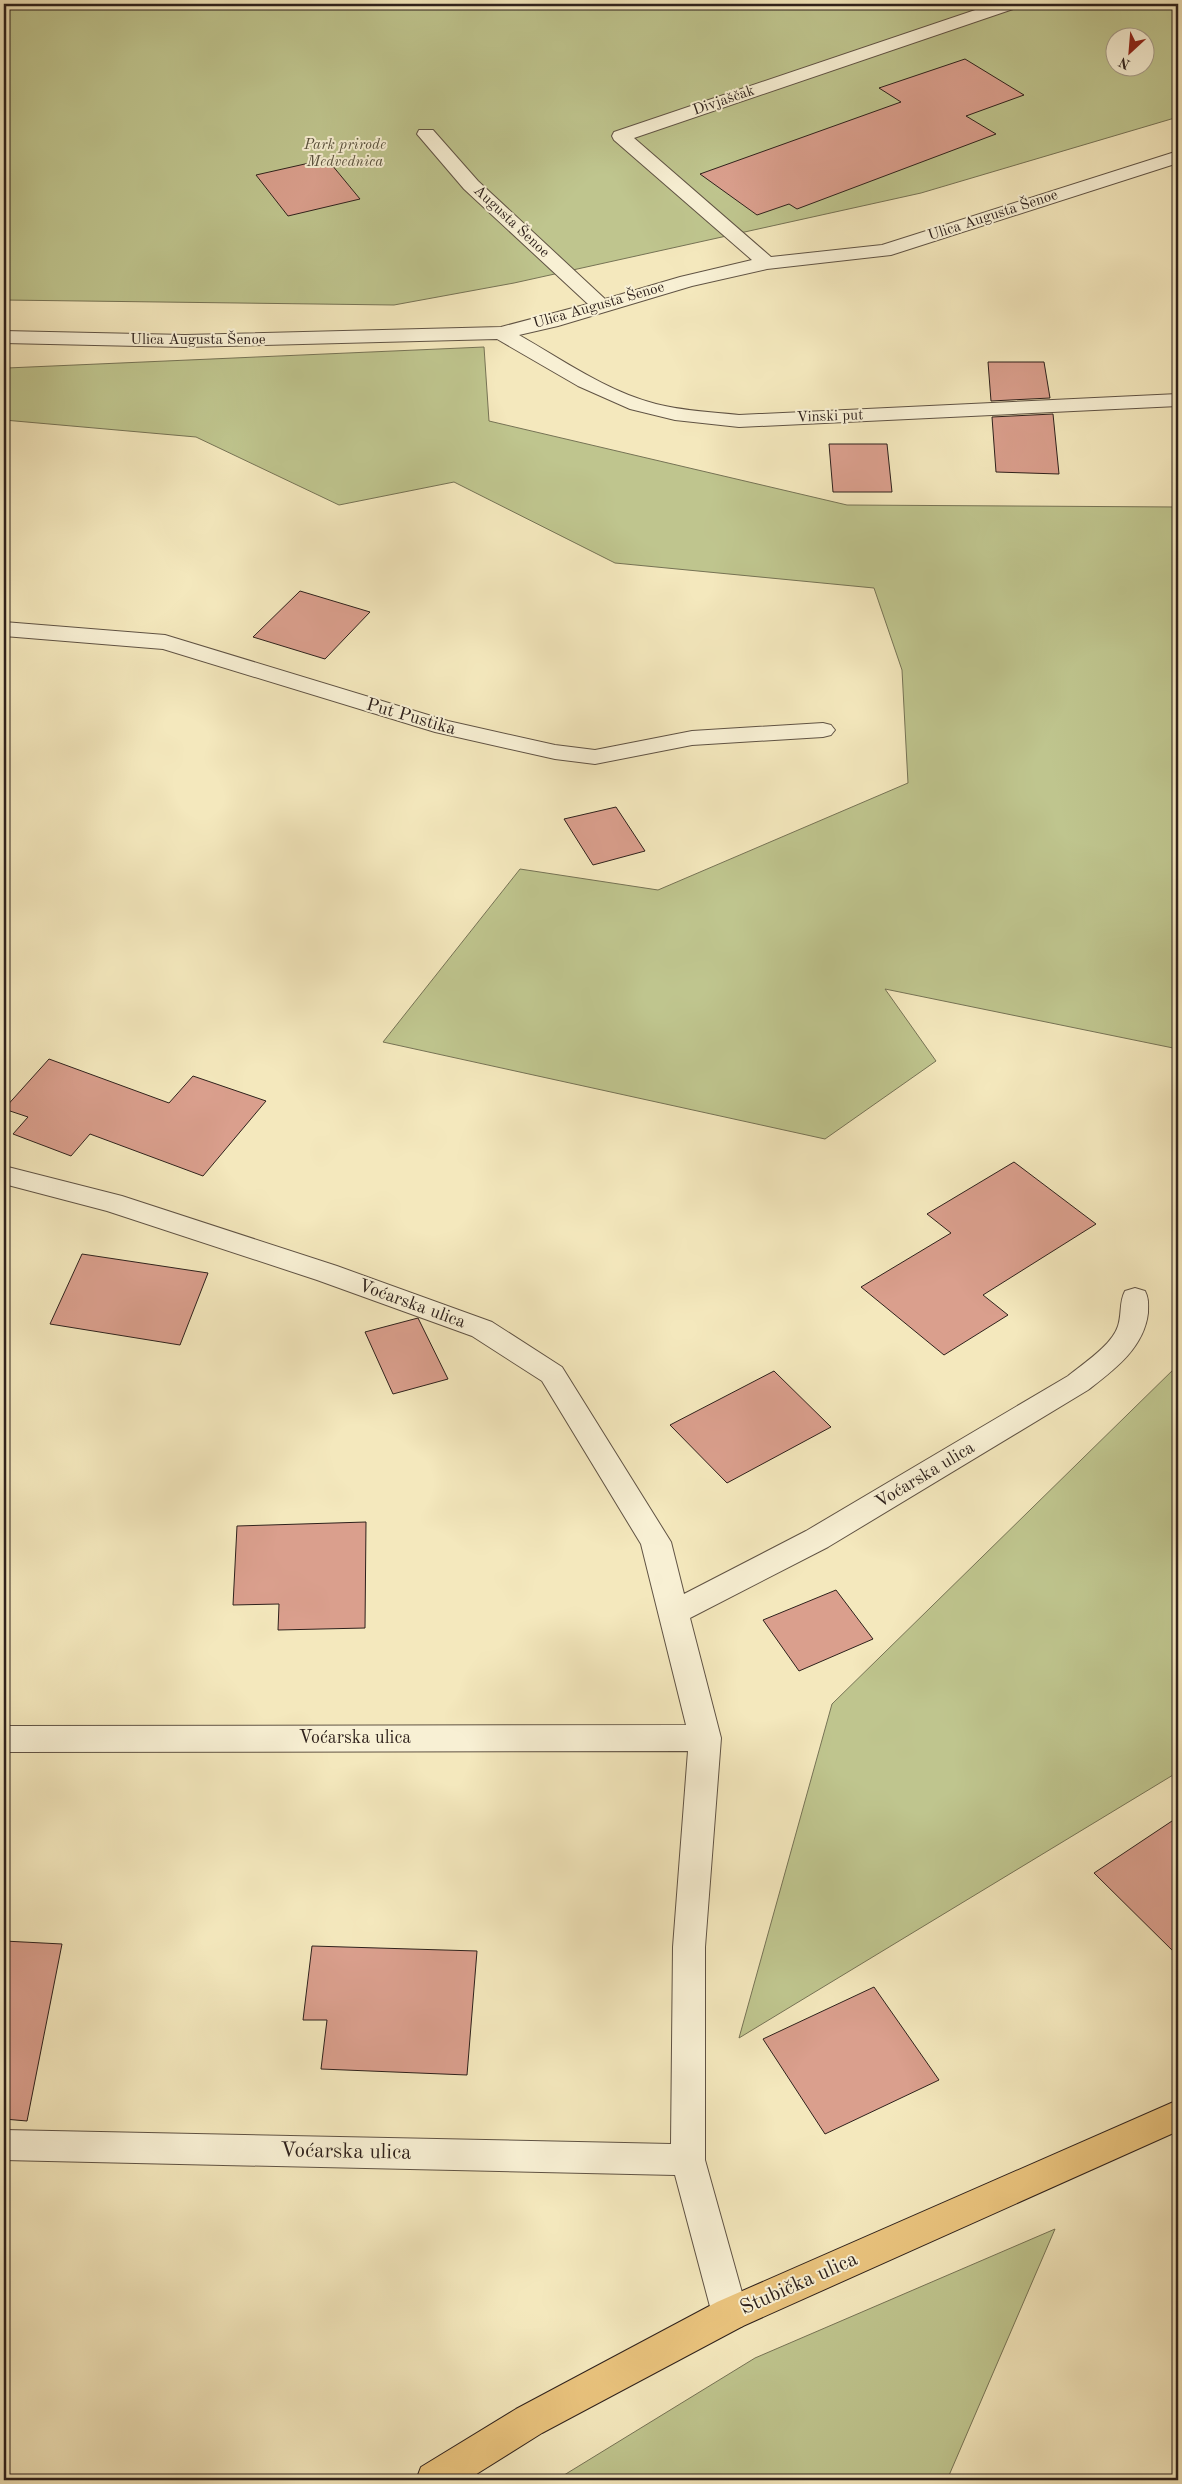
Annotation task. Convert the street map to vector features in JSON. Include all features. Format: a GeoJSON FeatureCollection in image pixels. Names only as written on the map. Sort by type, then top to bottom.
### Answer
{"type":"FeatureCollection","features":[{"type":"Feature","properties":{"kind":"main road","name":"Stubička ulica"},"geometry":{"type":"LineString","coordinates":[[434,2480],[529,2421],[730,2314],[1178,2116]]}},
{"type":"Feature","properties":{"kind":"street","name":"Divjaščak"},"geometry":{"type":"LineString","coordinates":[[767,264],[621,136],[1010,4]]}},
{"type":"Feature","properties":{"kind":"street","name":"Augusta Šenoe"},"geometry":{"type":"LineString","coordinates":[[426,134],[471,185],[602,306]]}},
{"type":"Feature","properties":{"kind":"street","name":"Ulica Augusta Šenoe"},"geometry":{"type":"LineString","coordinates":[[4,338],[185,341],[501,333],[551,322],[686,281],[767,264],[884,251],[1178,157]]}},
{"type":"Feature","properties":{"kind":"street","name":"Vinski put"},"geometry":{"type":"LineString","coordinates":[[501,333],[584,381],[637,405],[686,415],[739,421],[1178,400]]}},
{"type":"Feature","properties":{"kind":"street","name":"Put Pustika"},"geometry":{"type":"LineString","coordinates":[[4,629],[165,642],[442,727],[555,752],[596,757],[692,738],[823,730]]}},
{"type":"Feature","properties":{"kind":"street","name":"Voćarska ulica"},"geometry":{"type":"LineString","coordinates":[[4,1175],[121,1206],[327,1273],[482,1329],[552,1374],[656,1542],[705,1738],[689,1947],[688,2160],[730,2314]]}},
{"type":"Feature","properties":{"kind":"street","name":"Voćarska ulica"},"geometry":{"type":"LineString","coordinates":[[674,1613],[817,1539],[1078,1382],[1111,1357],[1132,1328],[1135,1298]]}},
{"type":"Feature","properties":{"kind":"street","name":"Voćarska ulica"},"geometry":{"type":"LineString","coordinates":[[4,1739],[705,1738]]}},
{"type":"Feature","properties":{"kind":"street","name":"Voćarska ulica"},"geometry":{"type":"LineString","coordinates":[[4,2145],[688,2160]]}},
{"type":"Feature","properties":{"kind":"green space","name":"Park prirode Medvednica"},"geometry":{"type":"Polygon","coordinates":[[[4,4],[1178,4],[1178,117],[921,193],[514,283],[394,305],[4,300],[4,4]]]}},
{"type":"Feature","properties":{"kind":"green space"},"geometry":{"type":"Polygon","coordinates":[[[484,347],[489,421],[847,505],[1178,507],[1178,1049],[885,989],[936,1061],[825,1139],[383,1042],[520,869],[658,890],[908,783],[902,670],[874,588],[615,563],[454,482],[339,505],[196,437],[4,420],[4,370],[7,368],[484,347]]]}},
{"type":"Feature","properties":{"kind":"green space"},"geometry":{"type":"Polygon","coordinates":[[[1178,1365],[1178,1772],[739,2038],[832,1704],[1178,1365]]]}},
{"type":"Feature","properties":{"kind":"green space"},"geometry":{"type":"Polygon","coordinates":[[[1055,2229],[947,2480],[556,2480],[755,2358],[1055,2229]]]}},
{"type":"Feature","properties":{"kind":"building"},"geometry":{"type":"Polygon","coordinates":[[[965,59],[1024,95],[966,116],[996,134],[797,209],[789,204],[757,215],[700,174],[901,102],[879,88],[965,59]]]}},
{"type":"Feature","properties":{"kind":"building"},"geometry":{"type":"Polygon","coordinates":[[[327,159],[360,199],[288,216],[256,175],[327,159]]]}},
{"type":"Feature","properties":{"kind":"building"},"geometry":{"type":"Polygon","coordinates":[[[988,362],[1044,362],[1050,398],[991,401],[988,362]]]}},
{"type":"Feature","properties":{"kind":"building"},"geometry":{"type":"Polygon","coordinates":[[[1053,414],[1059,474],[996,472],[992,417],[1053,414]]]}},
{"type":"Feature","properties":{"kind":"building"},"geometry":{"type":"Polygon","coordinates":[[[829,444],[887,444],[892,492],[833,492],[829,444]]]}},
{"type":"Feature","properties":{"kind":"building"},"geometry":{"type":"Polygon","coordinates":[[[300,591],[370,612],[325,659],[253,637],[300,591]]]}},
{"type":"Feature","properties":{"kind":"building"},"geometry":{"type":"Polygon","coordinates":[[[616,807],[645,851],[593,865],[564,819],[616,807]]]}},
{"type":"Feature","properties":{"kind":"building"},"geometry":{"type":"Polygon","coordinates":[[[49,1059],[169,1103],[193,1076],[266,1101],[203,1176],[90,1134],[71,1156],[13,1134],[28,1117],[4,1109],[49,1059]]]}},
{"type":"Feature","properties":{"kind":"building"},"geometry":{"type":"Polygon","coordinates":[[[1014,1162],[1096,1224],[983,1295],[1008,1315],[944,1355],[861,1287],[951,1233],[927,1214],[1014,1162]]]}},
{"type":"Feature","properties":{"kind":"building"},"geometry":{"type":"Polygon","coordinates":[[[82,1254],[208,1273],[180,1345],[50,1324],[82,1254]]]}},
{"type":"Feature","properties":{"kind":"building"},"geometry":{"type":"Polygon","coordinates":[[[418,1318],[448,1379],[393,1394],[365,1332],[418,1318]]]}},
{"type":"Feature","properties":{"kind":"building"},"geometry":{"type":"Polygon","coordinates":[[[774,1371],[831,1427],[727,1483],[670,1425],[774,1371]]]}},
{"type":"Feature","properties":{"kind":"building"},"geometry":{"type":"Polygon","coordinates":[[[366,1522],[365,1628],[278,1630],[279,1604],[233,1605],[237,1526],[366,1522]]]}},
{"type":"Feature","properties":{"kind":"building"},"geometry":{"type":"Polygon","coordinates":[[[836,1590],[873,1639],[799,1671],[763,1620],[836,1590]]]}},
{"type":"Feature","properties":{"kind":"building"},"geometry":{"type":"Polygon","coordinates":[[[1178,1817],[1178,1956],[1094,1873],[1178,1817]]]}},
{"type":"Feature","properties":{"kind":"building"},"geometry":{"type":"Polygon","coordinates":[[[4,1941],[62,1944],[27,2121],[4,2119],[4,1941]]]}},
{"type":"Feature","properties":{"kind":"building"},"geometry":{"type":"Polygon","coordinates":[[[312,1946],[477,1951],[467,2075],[321,2069],[327,2020],[303,2020],[312,1946]]]}},
{"type":"Feature","properties":{"kind":"building"},"geometry":{"type":"Polygon","coordinates":[[[874,1987],[939,2080],[825,2134],[763,2039],[874,1987]]]}}]}
